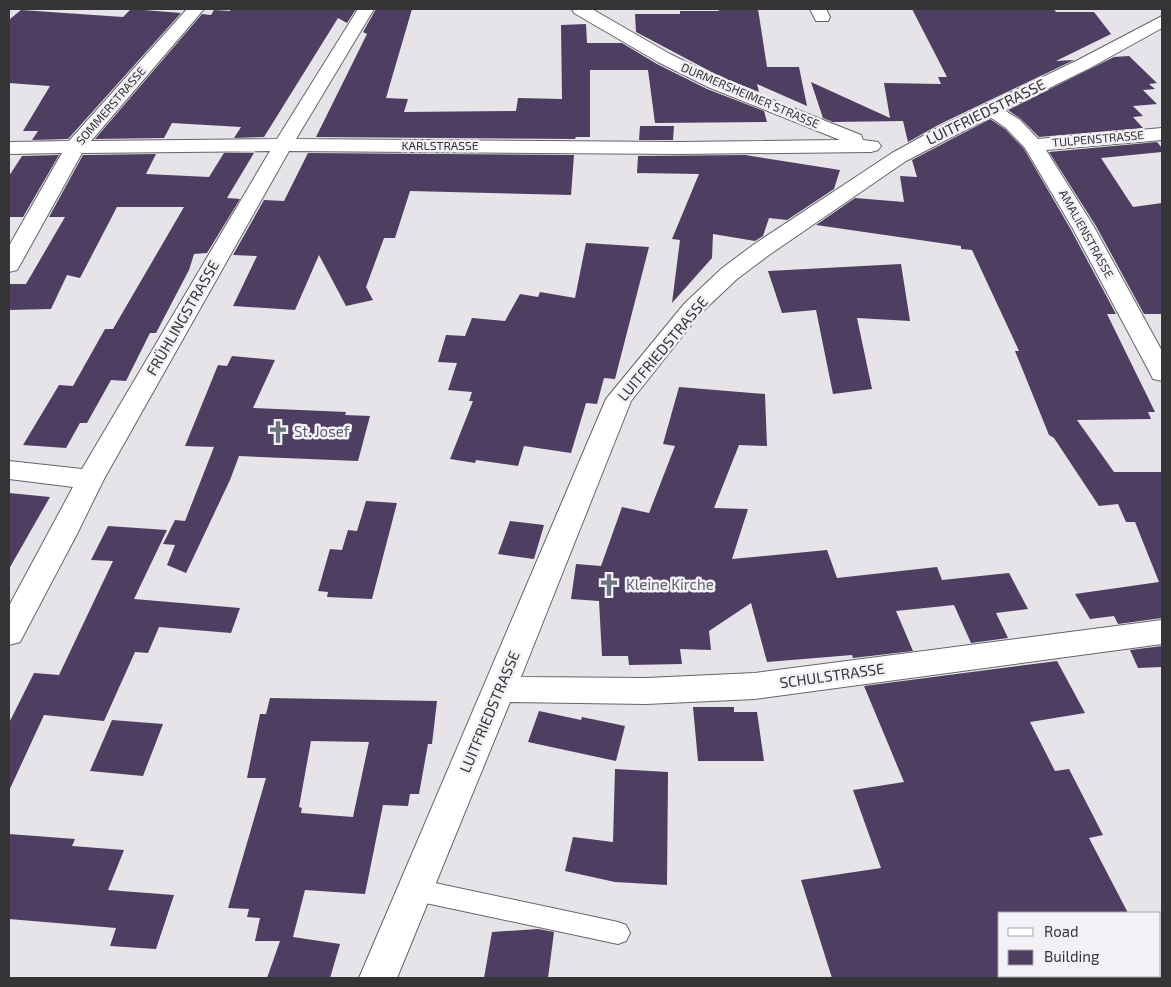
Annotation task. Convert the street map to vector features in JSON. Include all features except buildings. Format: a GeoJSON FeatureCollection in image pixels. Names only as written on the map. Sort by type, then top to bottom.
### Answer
{"type":"FeatureCollection","features":[{"type":"Feature","properties":{"kind":"street","name":"SOMMERSTRASSE"},"geometry":{"type":"LineString","coordinates":[[9,265],[76,146],[196,9]]}},
{"type":"Feature","properties":{"kind":"street","name":"FRÜHLINGSTRASSE"},"geometry":{"type":"LineString","coordinates":[[9,633],[63,534],[90,479],[283,145],[366,9]]}},
{"type":"Feature","properties":{"kind":"street","name":"DURMERSHEIMER STRASSE"},"geometry":{"type":"LineString","coordinates":[[580,9],[664,58],[714,83],[885,151]]}},
{"type":"Feature","properties":{"kind":"street","name":"LUITFRIEDSTRASSE"},"geometry":{"type":"LineString","coordinates":[[378,978],[500,689],[619,399],[692,309],[729,274],[885,151],[948,130],[1084,64],[1162,20]]}},
{"type":"Feature","properties":{"kind":"street","name":"AMALIENSTRASSE"},"geometry":{"type":"LineString","coordinates":[[990,109],[1013,124],[1033,145],[1083,227],[1162,373]]}},
{"type":"Feature","properties":{"kind":"street","name":"TULPENSTRASSE"},"geometry":{"type":"LineString","coordinates":[[1033,145],[1162,134]]}},
{"type":"Feature","properties":{"kind":"street","name":"KARLSTRASSE"},"geometry":{"type":"LineString","coordinates":[[9,148],[283,145],[885,151]]}},
{"type":"Feature","properties":{"kind":"street"},"geometry":{"type":"LineString","coordinates":[[9,470],[90,479]]}},
{"type":"Feature","properties":{"kind":"street","name":"SCHULSTRASSE"},"geometry":{"type":"LineString","coordinates":[[500,689],[573,692],[746,687],[1067,643],[1162,632]]}},
{"type":"Feature","properties":{"kind":"lane"},"geometry":{"type":"LineString","coordinates":[[416,890],[618,932]]}},
{"type":"Feature","properties":{"kind":"place","name":"St. Josef"},"geometry":{"type":"Point","coordinates":[278,432]}},
{"type":"Feature","properties":{"kind":"place","name":"Kleine Kirche"},"geometry":{"type":"Point","coordinates":[609,585]}}]}
